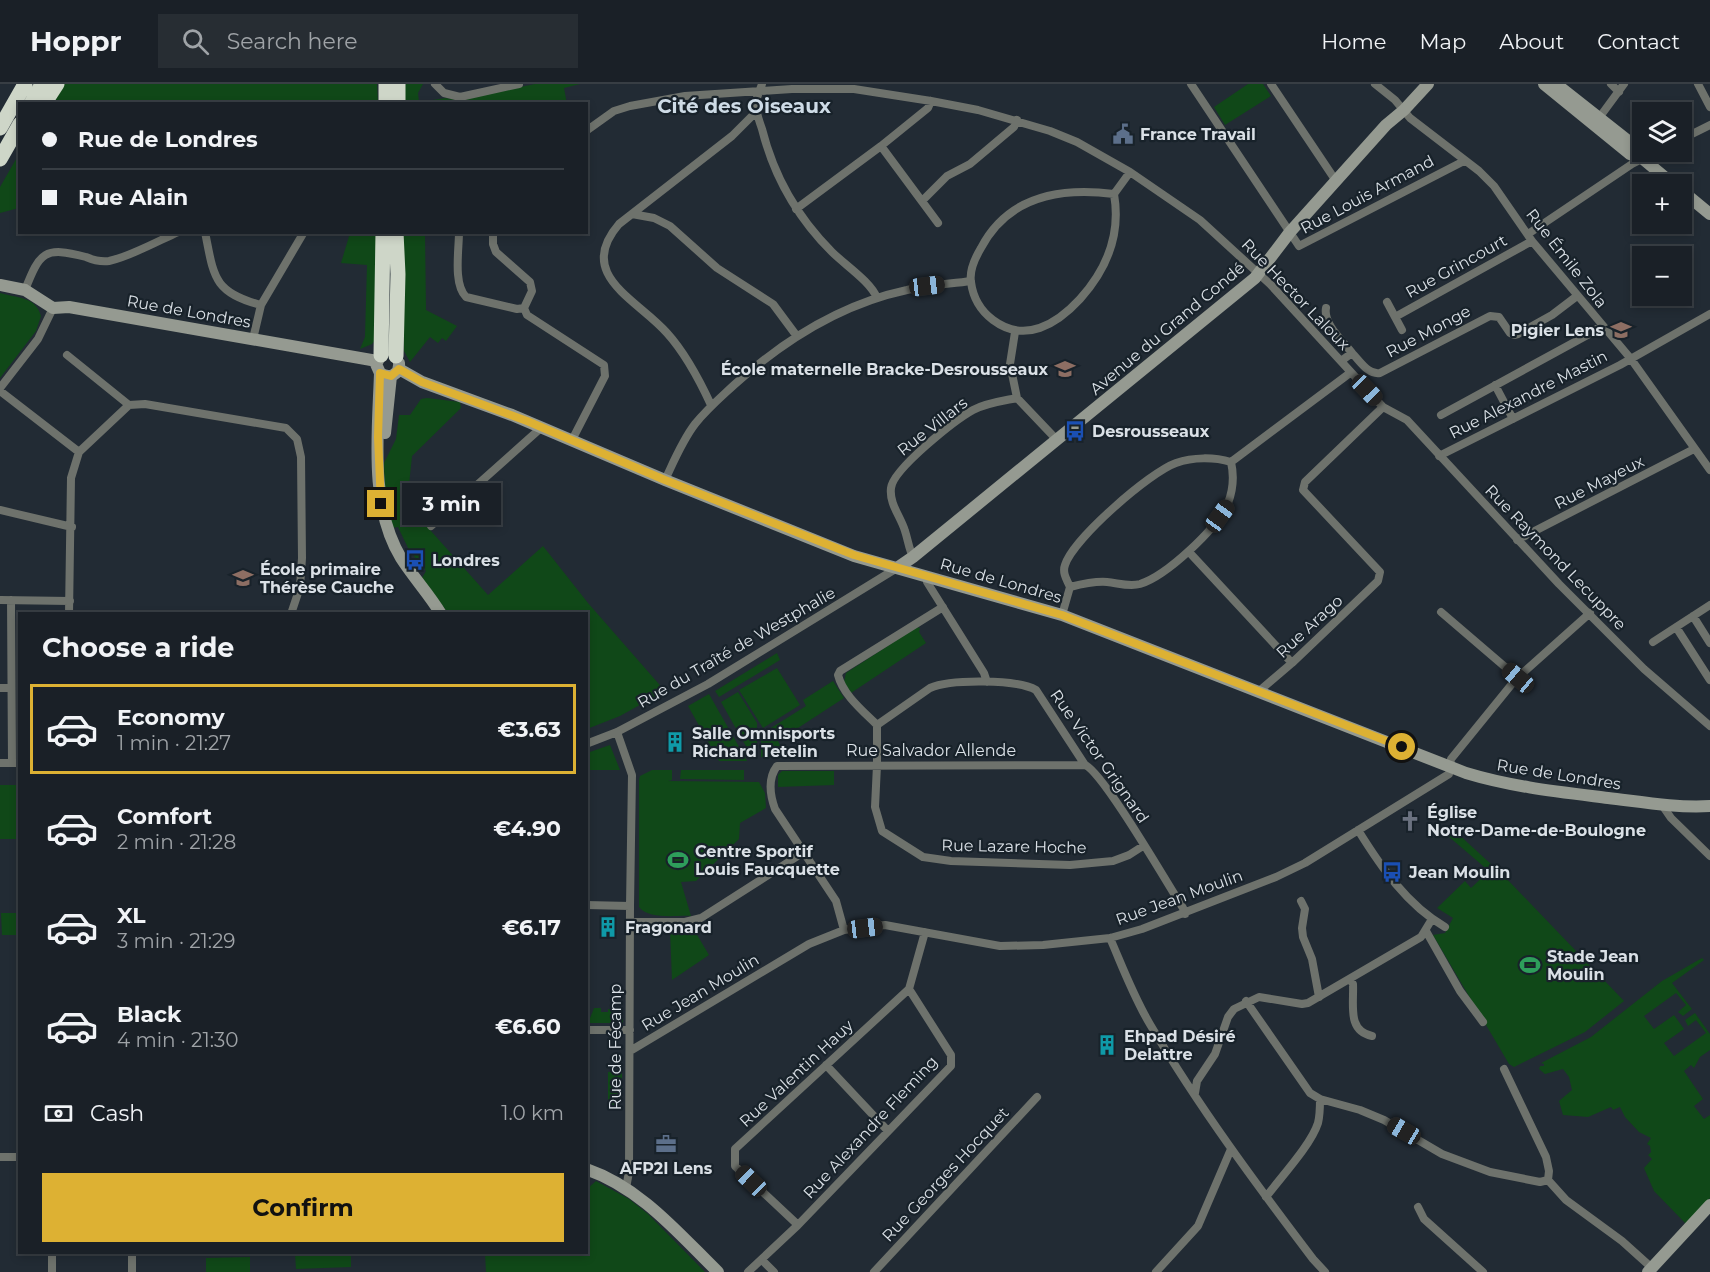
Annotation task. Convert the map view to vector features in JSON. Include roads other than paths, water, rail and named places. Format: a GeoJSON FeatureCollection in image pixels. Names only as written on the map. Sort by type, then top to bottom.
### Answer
{"type":"FeatureCollection","features":[{"type":"Feature","properties":{"kind":"highway"},"geometry":{"type":"LineString","coordinates":[[18,84],[23,102]]}},
{"type":"Feature","properties":{"kind":"highway"},"geometry":{"type":"LineString","coordinates":[[23,102],[25,84]]}},
{"type":"Feature","properties":{"kind":"highway"},"geometry":{"type":"LineString","coordinates":[[23,102],[42,84]]}},
{"type":"Feature","properties":{"kind":"highway"},"geometry":{"type":"LineString","coordinates":[[45,102],[57,84]]}},
{"type":"Feature","properties":{"kind":"highway"},"geometry":{"type":"LineString","coordinates":[[386,84],[386,102]]}},
{"type":"Feature","properties":{"kind":"highway"},"geometry":{"type":"LineString","coordinates":[[398,84],[398,102]]}},
{"type":"Feature","properties":{"kind":"highway"},"geometry":{"type":"LineString","coordinates":[[0,128],[18,108]]}},
{"type":"Feature","properties":{"kind":"highway"},"geometry":{"type":"LineString","coordinates":[[0,160],[18,128]]}},
{"type":"Feature","properties":{"kind":"highway"},"geometry":{"type":"LineString","coordinates":[[0,160],[10,154],[18,144]]}},
{"type":"Feature","properties":{"kind":"highway"},"geometry":{"type":"LineString","coordinates":[[383,234],[387,365]]}},
{"type":"Feature","properties":{"kind":"highway"},"geometry":{"type":"LineString","coordinates":[[387,365],[398,274],[396,234]]}},
{"type":"Feature","properties":{"kind":"street"},"geometry":{"type":"LineString","coordinates":[[435,84],[451,96],[519,84]]}},
{"type":"Feature","properties":{"kind":"street"},"geometry":{"type":"LineString","coordinates":[[1191,84],[1290,232]]}},
{"type":"Feature","properties":{"kind":"street"},"geometry":{"type":"LineString","coordinates":[[1271,84],[1336,181]]}},
{"type":"Feature","properties":{"kind":"street","name":"Rue Émile Zola"},"geometry":{"type":"LineString","coordinates":[[1375,84],[1395,100],[1410,118],[1494,186],[1530,237],[1631,359],[1710,470]]}},
{"type":"Feature","properties":{"kind":"street","name":"Avenue du Grand Condé"},"geometry":{"type":"LineString","coordinates":[[897,568],[1057,440],[1259,273],[1290,232],[1386,125],[1404,110],[1428,84]]}},
{"type":"Feature","properties":{"kind":"street"},"geometry":{"type":"LineString","coordinates":[[1544,84],[1632,155]]}},
{"type":"Feature","properties":{"kind":"street"},"geometry":{"type":"LineString","coordinates":[[1556,84],[1632,146]]}},
{"type":"Feature","properties":{"kind":"street"},"geometry":{"type":"LineString","coordinates":[[1599,118],[1621,88],[1611,84]]}},
{"type":"Feature","properties":{"kind":"street"},"geometry":{"type":"LineString","coordinates":[[1698,84],[1710,107]]}},
{"type":"Feature","properties":{"kind":"street"},"geometry":{"type":"LineString","coordinates":[[760,88],[756,102],[757,111],[780,182],[796,209],[820,240],[870,286],[877,298]]}},
{"type":"Feature","properties":{"kind":"street","name":"Rue Hector Laloux"},"geometry":{"type":"LineString","coordinates":[[588,129],[601,119],[622,108],[685,96],[760,88],[854,89],[931,101],[1017,120],[1077,142],[1130,172],[1200,220],[1259,273],[1383,406]]}},
{"type":"Feature","properties":{"kind":"street"},"geometry":{"type":"LineString","coordinates":[[796,209],[881,146],[928,108],[931,101]]}},
{"type":"Feature","properties":{"kind":"street"},"geometry":{"type":"LineString","coordinates":[[711,405],[696,373],[679,347],[655,320],[616,287],[606,271],[603,253],[606,243],[618,224],[732,136],[757,111]]}},
{"type":"Feature","properties":{"kind":"street"},"geometry":{"type":"LineString","coordinates":[[922,201],[947,176],[970,164],[1014,127],[1017,120]]}},
{"type":"Feature","properties":{"kind":"street"},"geometry":{"type":"LineString","coordinates":[[1692,134],[1710,125]]}},
{"type":"Feature","properties":{"kind":"street"},"geometry":{"type":"LineString","coordinates":[[881,146],[938,223]]}},
{"type":"Feature","properties":{"kind":"street","name":"Rue Louis Armand"},"geometry":{"type":"LineString","coordinates":[[1290,232],[1299,246],[1302,246],[1464,161]]}},
{"type":"Feature","properties":{"kind":"street","name":"Rue Grincourt"},"geometry":{"type":"LineString","coordinates":[[1395,317],[1530,237],[1636,162]]}},
{"type":"Feature","properties":{"kind":"street"},"geometry":{"type":"LineString","coordinates":[[1646,162],[1661,174]]}},
{"type":"Feature","properties":{"kind":"street"},"geometry":{"type":"LineString","coordinates":[[1114,195],[1090,192],[1063,193],[1038,198],[1012,211],[998,222],[984,240],[973,263],[971,281],[973,293],[983,311],[996,322],[1015,332],[1025,332],[1051,323],[1072,308],[1092,284],[1106,261],[1117,220],[1114,195],[1130,172]]}},
{"type":"Feature","properties":{"kind":"street"},"geometry":{"type":"LineString","coordinates":[[1692,199],[1710,214]]}},
{"type":"Feature","properties":{"kind":"street"},"geometry":{"type":"LineString","coordinates":[[632,214],[654,218],[670,226],[717,268],[773,304],[796,335]]}},
{"type":"Feature","properties":{"kind":"street"},"geometry":{"type":"LineString","coordinates":[[25,290],[38,261],[49,253],[63,251],[93,260],[109,261],[173,234]]}},
{"type":"Feature","properties":{"kind":"street"},"geometry":{"type":"LineString","coordinates":[[205,234],[217,281],[232,293],[261,305]]}},
{"type":"Feature","properties":{"kind":"street"},"geometry":{"type":"LineString","coordinates":[[254,339],[261,305],[303,234]]}},
{"type":"Feature","properties":{"kind":"street"},"geometry":{"type":"LineString","coordinates":[[459,234],[460,291],[466,297],[518,309],[524,308]]}},
{"type":"Feature","properties":{"kind":"street"},"geometry":{"type":"LineString","coordinates":[[493,234],[496,252],[530,282],[532,291],[524,308],[527,315],[604,365],[605,376],[572,440]]}},
{"type":"Feature","properties":{"kind":"street"},"geometry":{"type":"LineString","coordinates":[[665,480],[682,444],[711,405],[796,335],[877,298],[907,290],[971,281]]}},
{"type":"Feature","properties":{"kind":"street"},"geometry":{"type":"LineString","coordinates":[[0,285],[25,290],[53,308],[38,339],[0,390],[79,452]]}},
{"type":"Feature","properties":{"kind":"street","name":"Rue Monge"},"geometry":{"type":"LineString","coordinates":[[1352,353],[1369,371],[1375,374],[1380,373],[1490,316],[1499,317],[1510,333],[1518,334],[1552,315],[1577,296]]}},
{"type":"Feature","properties":{"kind":"street","name":"Rue Grincourt"},"geometry":{"type":"LineString","coordinates":[[1387,302],[1402,330]]}},
{"type":"Feature","properties":{"kind":"street","name":"Rue de Londres"},"geometry":{"type":"LineString","coordinates":[[53,308],[79,308],[387,365],[422,382],[542,427],[589,449],[854,555],[1062,615],[1450,768],[1485,779],[1540,790],[1662,805],[1710,806]]}},
{"type":"Feature","properties":{"kind":"street"},"geometry":{"type":"LineString","coordinates":[[1326,308],[1325,314],[1330,324],[1352,353],[1341,361]]}},
{"type":"Feature","properties":{"kind":"street","name":"Rue Alexandre Mastin"},"geometry":{"type":"LineString","coordinates":[[1439,456],[1631,359],[1710,314]]}},
{"type":"Feature","properties":{"kind":"street"},"geometry":{"type":"LineString","coordinates":[[1441,415],[1602,326]]}},
{"type":"Feature","properties":{"kind":"street"},"geometry":{"type":"LineString","coordinates":[[1015,332],[1010,364],[1017,398],[1057,440]]}},
{"type":"Feature","properties":{"kind":"street"},"geometry":{"type":"LineString","coordinates":[[67,355],[129,405]]}},
{"type":"Feature","properties":{"kind":"street"},"geometry":{"type":"LineString","coordinates":[[387,365],[384,438],[379,454],[379,490],[384,520],[401,558],[440,612]]}},
{"type":"Feature","properties":{"kind":"street"},"geometry":{"type":"LineString","coordinates":[[1062,615],[1070,586],[1066,578],[1065,563],[1106,513],[1174,464],[1198,459],[1231,462],[1350,373]]}},
{"type":"Feature","properties":{"kind":"street"},"geometry":{"type":"LineString","coordinates":[[1495,385],[1513,419]]}},
{"type":"Feature","properties":{"kind":"street","name":"Rue Villars"},"geometry":{"type":"LineString","coordinates":[[913,557],[902,521],[892,500],[891,486],[899,472],[919,452],[971,411],[987,404],[1017,398]]}},
{"type":"Feature","properties":{"kind":"street"},"geometry":{"type":"LineString","coordinates":[[69,612],[71,478],[79,452],[129,405],[146,404],[286,428],[295,436],[301,457],[302,558],[300,587],[292,612]]}},
{"type":"Feature","properties":{"kind":"street","name":"Rue Raymond Lecuppre"},"geometry":{"type":"LineString","coordinates":[[1383,406],[1407,420],[1517,540],[1648,674],[1710,726]]}},
{"type":"Feature","properties":{"kind":"street","name":"Rue Arago"},"geometry":{"type":"LineString","coordinates":[[1258,692],[1292,663],[1378,580],[1380,572],[1303,490],[1305,482],[1383,406]]}},
{"type":"Feature","properties":{"kind":"street"},"geometry":{"type":"LineString","coordinates":[[431,526],[542,427]]}},
{"type":"Feature","properties":{"kind":"street","name":"Rue Mayeux"},"geometry":{"type":"LineString","coordinates":[[1517,540],[1694,449]]}},
{"type":"Feature","properties":{"kind":"street"},"geometry":{"type":"LineString","coordinates":[[1070,586],[1097,582],[1139,584],[1154,577],[1189,552],[1227,505],[1233,474],[1231,462]]}},
{"type":"Feature","properties":{"kind":"street"},"geometry":{"type":"LineString","coordinates":[[0,510],[72,527]]}},
{"type":"Feature","properties":{"kind":"street"},"geometry":{"type":"LineString","coordinates":[[1189,552],[1292,663]]}},
{"type":"Feature","properties":{"kind":"street","name":"Rue du Traîté de Westphalie"},"geometry":{"type":"LineString","coordinates":[[588,743],[617,732],[708,684],[897,568]]}},
{"type":"Feature","properties":{"kind":"street"},"geometry":{"type":"LineString","coordinates":[[927,576],[927,582],[984,673],[987,682]]}},
{"type":"Feature","properties":{"kind":"street"},"geometry":{"type":"LineString","coordinates":[[0,600],[70,601]]}},
{"type":"Feature","properties":{"kind":"street"},"geometry":{"type":"LineString","coordinates":[[0,763],[16,763],[11,688],[11,600]]}},
{"type":"Feature","properties":{"kind":"street"},"geometry":{"type":"LineString","coordinates":[[1653,642],[1710,605]]}},
{"type":"Feature","properties":{"kind":"street"},"geometry":{"type":"LineString","coordinates":[[877,725],[848,694],[839,680],[840,671],[943,607]]}},
{"type":"Feature","properties":{"kind":"street"},"geometry":{"type":"LineString","coordinates":[[1441,612],[1518,678]]}},
{"type":"Feature","properties":{"kind":"street","name":"Rue Jean Moulin"},"geometry":{"type":"LineString","coordinates":[[630,1051],[809,944],[844,930],[885,925],[1000,946],[1043,945],[1110,938],[1185,914],[1276,877],[1305,863],[1449,774],[1451,759],[1518,678],[1590,613]]}},
{"type":"Feature","properties":{"kind":"street"},"geometry":{"type":"LineString","coordinates":[[1693,616],[1710,643]]}},
{"type":"Feature","properties":{"kind":"street"},"geometry":{"type":"LineString","coordinates":[[1676,627],[1710,680]]}},
{"type":"Feature","properties":{"kind":"street","name":"Rue Victor Grignard"},"geometry":{"type":"LineString","coordinates":[[877,725],[939,684],[987,682],[1026,684],[1036,690],[1085,765],[1090,767],[1109,789],[1185,914]]}},
{"type":"Feature","properties":{"kind":"street"},"geometry":{"type":"LineString","coordinates":[[0,688],[11,688]]}},
{"type":"Feature","properties":{"kind":"street","name":"Rue Lazare Hoche"},"geometry":{"type":"LineString","coordinates":[[877,725],[875,807],[882,831],[923,857],[951,861],[1070,865],[1113,861],[1130,855],[1143,846]]}},
{"type":"Feature","properties":{"kind":"street","name":"Rue de Fécamp"},"geometry":{"type":"LineString","coordinates":[[617,732],[632,775],[629,1176],[626,1188]]}},
{"type":"Feature","properties":{"kind":"street","name":"Rue Salvador Allende"},"geometry":{"type":"LineString","coordinates":[[804,852],[775,808],[771,796],[772,773],[777,766],[1085,765]]}},
{"type":"Feature","properties":{"kind":"street"},"geometry":{"type":"LineString","coordinates":[[1662,805],[1671,818],[1710,856]]}},
{"type":"Feature","properties":{"kind":"street"},"geometry":{"type":"LineString","coordinates":[[1358,830],[1392,880],[1417,907],[1432,920],[1445,927]]}},
{"type":"Feature","properties":{"kind":"street"},"geometry":{"type":"LineString","coordinates":[[630,922],[685,922],[701,918],[804,852],[836,901],[844,930]]}},
{"type":"Feature","properties":{"kind":"street"},"geometry":{"type":"LineString","coordinates":[[1301,901],[1305,909],[1303,937],[1312,959],[1319,997]]}},
{"type":"Feature","properties":{"kind":"street"},"geometry":{"type":"LineString","coordinates":[[588,905],[630,906]]}},
{"type":"Feature","properties":{"kind":"street"},"geometry":{"type":"LineString","coordinates":[[1195,1093],[1197,1081],[1215,1054],[1228,1017],[1234,1009],[1246,1001],[1259,997],[1302,1004],[1319,997],[1421,937],[1432,920]]}},
{"type":"Feature","properties":{"kind":"street"},"geometry":{"type":"LineString","coordinates":[[1426,931],[1460,991],[1483,1022]]}},
{"type":"Feature","properties":{"kind":"street"},"geometry":{"type":"LineString","coordinates":[[909,989],[925,932]]}},
{"type":"Feature","properties":{"kind":"street"},"geometry":{"type":"LineString","coordinates":[[1110,938],[1150,1025],[1231,1149],[1325,1272]]}},
{"type":"Feature","properties":{"kind":"street"},"geometry":{"type":"LineString","coordinates":[[1350,979],[1353,984],[1354,1024],[1363,1034],[1372,1036]]}},
{"type":"Feature","properties":{"kind":"street","name":"Rue Valentin Hauy"},"geometry":{"type":"LineString","coordinates":[[798,1225],[735,1166],[735,1149],[909,989]]}},
{"type":"Feature","properties":{"kind":"street","name":"Rue Alexandre Fleming"},"geometry":{"type":"LineString","coordinates":[[748,1272],[798,1225],[951,1066],[951,1055],[909,989]]}},
{"type":"Feature","properties":{"kind":"street"},"geometry":{"type":"LineString","coordinates":[[1246,1001],[1304,1086],[1320,1099],[1360,1110],[1384,1120],[1442,1154],[1490,1172],[1540,1182],[1548,1180]]}},
{"type":"Feature","properties":{"kind":"street"},"geometry":{"type":"LineString","coordinates":[[588,1030],[630,1030]]}},
{"type":"Feature","properties":{"kind":"street"},"geometry":{"type":"LineString","coordinates":[[826,1065],[888,1131]]}},
{"type":"Feature","properties":{"kind":"street"},"geometry":{"type":"LineString","coordinates":[[1504,1069],[1546,1157],[1548,1180],[1566,1200],[1622,1241],[1650,1270],[1710,1205]]}},
{"type":"Feature","properties":{"kind":"street","name":"Rue Georges Hocquet"},"geometry":{"type":"LineString","coordinates":[[874,1272],[1037,1097]]}},
{"type":"Feature","properties":{"kind":"street"},"geometry":{"type":"LineString","coordinates":[[1266,1197],[1292,1165],[1313,1133],[1318,1123],[1320,1099]]}},
{"type":"Feature","properties":{"kind":"street"},"geometry":{"type":"LineString","coordinates":[[1156,1272],[1198,1226],[1231,1149]]}},
{"type":"Feature","properties":{"kind":"street"},"geometry":{"type":"LineString","coordinates":[[0,1157],[18,1157]]}},
{"type":"Feature","properties":{"kind":"street"},"geometry":{"type":"LineString","coordinates":[[588,1170],[626,1188],[657,1213],[718,1272]]}},
{"type":"Feature","properties":{"kind":"street"},"geometry":{"type":"LineString","coordinates":[[1418,1207],[1424,1219],[1483,1272]]}},
{"type":"Feature","properties":{"kind":"street"},"geometry":{"type":"LineString","coordinates":[[51,1272],[52,1254]]}},
{"type":"Feature","properties":{"kind":"street"},"geometry":{"type":"LineString","coordinates":[[132,1254],[132,1272]]}},
{"type":"Feature","properties":{"kind":"street"},"geometry":{"type":"LineString","coordinates":[[762,1260],[774,1272]]}},
{"type":"Feature","properties":{"kind":"place","name":"France Travail"},"geometry":{"type":"Point","coordinates":[1123,134]}},
{"type":"Feature","properties":{"kind":"place","name":"Pigier Lens"},"geometry":{"type":"Point","coordinates":[1621,330]}},
{"type":"Feature","properties":{"kind":"place","name":"École maternelle Bracke-Desrousseaux"},"geometry":{"type":"Point","coordinates":[1065,369]}},
{"type":"Feature","properties":{"kind":"place","name":"Desrousseaux"},"geometry":{"type":"Point","coordinates":[1075,431]}},
{"type":"Feature","properties":{"kind":"place","name":"Londres"},"geometry":{"type":"Point","coordinates":[415,560]}},
{"type":"Feature","properties":{"kind":"place","name":"École primaire Thérèse Cauche"},"geometry":{"type":"Point","coordinates":[243,578]}},
{"type":"Feature","properties":{"kind":"place","name":"Salle Omnisports Richard Tetelin"},"geometry":{"type":"Point","coordinates":[675,742]}},
{"type":"Feature","properties":{"kind":"place","name":"Église Notre-Dame-de-Boulogne"},"geometry":{"type":"Point","coordinates":[1410,821]}},
{"type":"Feature","properties":{"kind":"place","name":"Centre Sportif Louis Faucquette"},"geometry":{"type":"Point","coordinates":[678,860]}},
{"type":"Feature","properties":{"kind":"place","name":"Jean Moulin"},"geometry":{"type":"Point","coordinates":[1392,872]}},
{"type":"Feature","properties":{"kind":"place","name":"Fragonard"},"geometry":{"type":"Point","coordinates":[608,927]}},
{"type":"Feature","properties":{"kind":"place","name":"Stade Jean Moulin"},"geometry":{"type":"Point","coordinates":[1530,965]}},
{"type":"Feature","properties":{"kind":"place","name":"Ehpad Désiré Delattre"},"geometry":{"type":"Point","coordinates":[1107,1045]}},
{"type":"Feature","properties":{"kind":"place","name":"AFP2I Lens"},"geometry":{"type":"Point","coordinates":[666,1144]}},
{"type":"Feature","properties":{"kind":"district","name":"Cité des Oiseaux"},"geometry":{"type":"Point","coordinates":[744,106]}}]}
